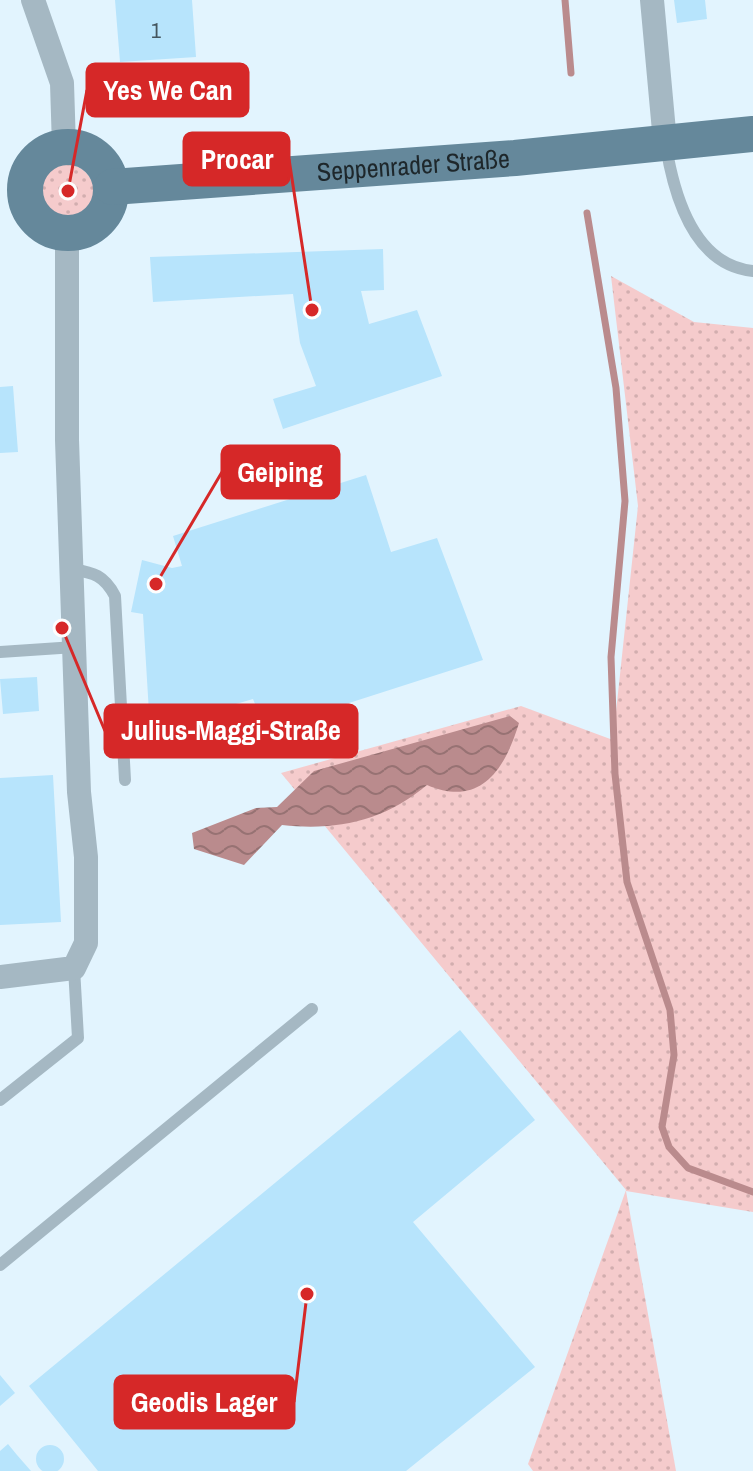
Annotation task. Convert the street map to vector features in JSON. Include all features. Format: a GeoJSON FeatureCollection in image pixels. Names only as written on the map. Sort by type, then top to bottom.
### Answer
{"type":"FeatureCollection","features":[{"type":"Feature","properties":{"kind":"main road","name":"Seppenrader Straße"},"geometry":{"type":"LineString","coordinates":[[112,187],[515,158],[753,134]]}},
{"type":"Feature","properties":{"kind":"main road"},"geometry":{"type":"LineString","coordinates":[[64,147],[82,149],[97,158],[112,187],[108,206],[99,221],[84,230],[67,234],[38,222],[29,209],[12,195],[34,162],[48,151],[64,147]]}},
{"type":"Feature","properties":{"kind":"street"},"geometry":{"type":"LineString","coordinates":[[33,0],[62,83],[64,147]]}},
{"type":"Feature","properties":{"kind":"street"},"geometry":{"type":"LineString","coordinates":[[652,0],[665,142]]}},
{"type":"Feature","properties":{"kind":"street"},"geometry":{"type":"LineString","coordinates":[[0,977],[74,968],[86,943],[86,857],[79,792],[72,569],[67,234]]}},
{"type":"Feature","properties":{"kind":"lane"},"geometry":{"type":"LineString","coordinates":[[665,142],[670,173],[685,218],[702,245],[741,270],[753,271]]}},
{"type":"Feature","properties":{"kind":"lane"},"geometry":{"type":"LineString","coordinates":[[72,569],[97,573],[107,581],[115,596],[125,780]]}},
{"type":"Feature","properties":{"kind":"lane"},"geometry":{"type":"LineString","coordinates":[[0,652],[75,647]]}},
{"type":"Feature","properties":{"kind":"lane"},"geometry":{"type":"LineString","coordinates":[[0,1100],[78,1038],[74,968]]}},
{"type":"Feature","properties":{"kind":"lane"},"geometry":{"type":"LineString","coordinates":[[0,1265],[312,1009]]}},
{"type":"Feature","properties":{"kind":"shaded area"},"geometry":{"type":"Polygon","coordinates":[[[66,164],[86,172],[94,192],[86,212],[66,220],[46,212],[38,192],[46,172],[66,164]]]}},
{"type":"Feature","properties":{"kind":"shaded area"},"geometry":{"type":"Polygon","coordinates":[[[611,276],[694,322],[753,328],[753,1212],[626,1191],[676,1471],[533,1471],[528,1464],[626,1190],[281,773],[521,706],[613,740],[638,506],[611,276]]]}},
{"type":"Feature","properties":{"kind":"water"},"geometry":{"type":"Polygon","coordinates":[[[510,716],[519,723],[506,755],[488,780],[476,788],[446,791],[427,785],[394,807],[359,821],[322,826],[282,825],[244,865],[194,849],[192,833],[256,808],[277,807],[314,771],[510,716]]]}},
{"type":"Feature","properties":{"kind":"building"},"geometry":{"type":"Polygon","coordinates":[[[115,0],[192,0],[196,57],[120,62],[115,0]]]}},
{"type":"Feature","properties":{"kind":"building"},"geometry":{"type":"Polygon","coordinates":[[[674,0],[705,0],[707,19],[677,23],[674,0]]]}},
{"type":"Feature","properties":{"kind":"building"},"geometry":{"type":"Polygon","coordinates":[[[383,249],[384,290],[361,291],[369,324],[417,310],[442,376],[283,429],[273,399],[316,386],[300,343],[293,294],[153,302],[150,257],[383,249]]]}},
{"type":"Feature","properties":{"kind":"building"},"geometry":{"type":"Polygon","coordinates":[[[13,386],[18,452],[0,453],[0,387],[13,386]]]}},
{"type":"Feature","properties":{"kind":"building"},"geometry":{"type":"Polygon","coordinates":[[[366,475],[391,552],[437,538],[483,660],[321,712],[320,708],[264,726],[253,699],[150,729],[143,614],[131,612],[142,560],[172,568],[182,566],[173,536],[366,475]]]}},
{"type":"Feature","properties":{"kind":"building"},"geometry":{"type":"Polygon","coordinates":[[[37,677],[39,711],[3,714],[0,679],[37,677]]]}},
{"type":"Feature","properties":{"kind":"building"},"geometry":{"type":"Polygon","coordinates":[[[53,775],[61,922],[0,925],[0,778],[53,775]]]}},
{"type":"Feature","properties":{"kind":"building"},"geometry":{"type":"Polygon","coordinates":[[[460,1030],[535,1120],[413,1222],[535,1367],[406,1471],[98,1471],[29,1386],[460,1030]]]}},
{"type":"Feature","properties":{"kind":"building"},"geometry":{"type":"Polygon","coordinates":[[[0,1375],[15,1393],[0,1406],[0,1375]]]}},
{"type":"Feature","properties":{"kind":"building"},"geometry":{"type":"Polygon","coordinates":[[[8,1444],[31,1471],[0,1471],[0,1451],[8,1444]]]}},
{"type":"Feature","properties":{"kind":"building"},"geometry":{"type":"Polygon","coordinates":[[[50,1445],[60,1449],[64,1459],[60,1469],[50,1473],[40,1469],[36,1459],[40,1449],[50,1445]]]}},
{"type":"Feature","properties":{"kind":"waterway"},"geometry":{"type":"LineString","coordinates":[[565,0],[571,73]]}},
{"type":"Feature","properties":{"kind":"waterway"},"geometry":{"type":"LineString","coordinates":[[587,213],[616,388],[625,501],[611,657],[615,774],[627,882],[670,1010],[674,1055],[662,1127],[669,1147],[688,1168],[753,1192]]}},
{"type":"Feature","properties":{"kind":"place","name":"Yes We Can"},"geometry":{"type":"Point","coordinates":[68,191]}},
{"type":"Feature","properties":{"kind":"place","name":"Procar"},"geometry":{"type":"Point","coordinates":[312,310]}},
{"type":"Feature","properties":{"kind":"place","name":"Geiping"},"geometry":{"type":"Point","coordinates":[156,584]}},
{"type":"Feature","properties":{"kind":"place","name":"Julius-Maggi-Straße"},"geometry":{"type":"Point","coordinates":[62,628]}},
{"type":"Feature","properties":{"kind":"place","name":"Geodis Lager"},"geometry":{"type":"Point","coordinates":[307,1294]}}]}
